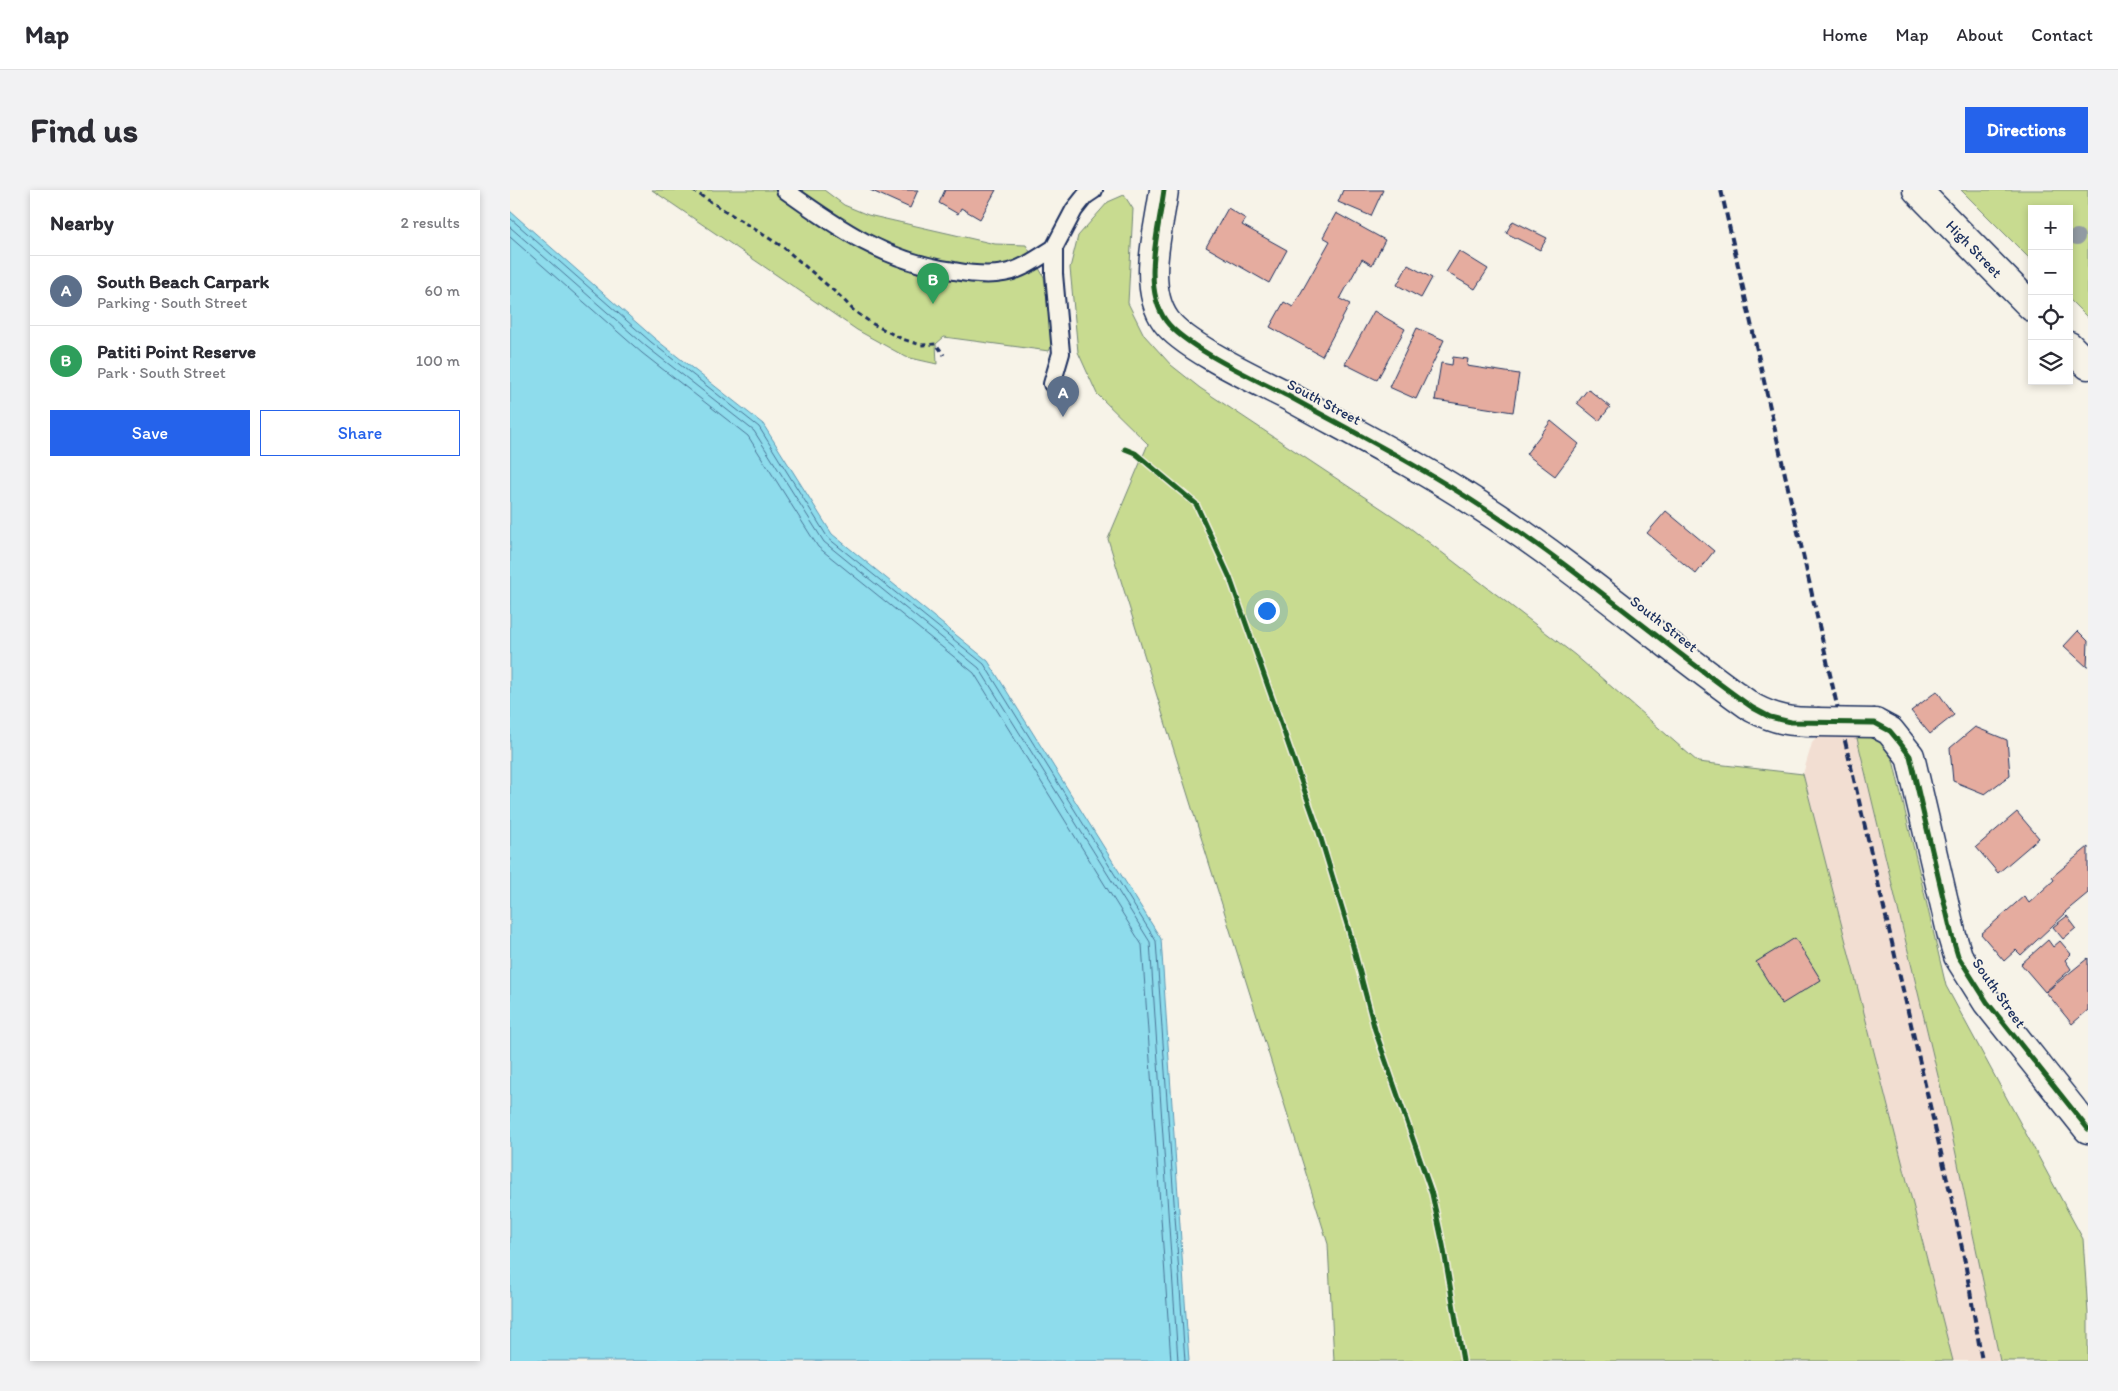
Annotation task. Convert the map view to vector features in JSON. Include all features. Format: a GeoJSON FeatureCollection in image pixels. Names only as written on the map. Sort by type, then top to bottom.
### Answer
{"type":"FeatureCollection","features":[{"type":"Feature","properties":{"kind":"street","name":"South Street"},"geometry":{"type":"LineString","coordinates":[[1164,190],[1153,271],[1153,290],[1157,306],[1167,322],[1180,336],[1212,356],[1400,457],[1482,506],[1606,595],[1753,708],[1770,717],[1791,722],[1875,723],[1890,731],[1910,756],[1958,956],[1987,1002],[2088,1129]]}},
{"type":"Feature","properties":{"kind":"street","name":"High Street"},"geometry":{"type":"LineString","coordinates":[[1917,190],[2028,303]]}},
{"type":"Feature","properties":{"kind":"street"},"geometry":{"type":"LineString","coordinates":[[2073,350],[2088,365]]}},
{"type":"Feature","properties":{"kind":"lane"},"geometry":{"type":"LineString","coordinates":[[785,190],[856,238],[896,257],[937,269],[972,274],[1003,273],[1025,266],[1054,248]]}},
{"type":"Feature","properties":{"kind":"lane"},"geometry":{"type":"LineString","coordinates":[[1052,384],[1061,353],[1054,274],[1054,248],[1074,210],[1085,196],[1094,190]]}},
{"type":"Feature","properties":{"kind":"path"},"geometry":{"type":"LineString","coordinates":[[692,190],[783,247],[842,298],[854,311],[873,324],[902,339],[921,345],[936,344],[944,355]]}},
{"type":"Feature","properties":{"kind":"shaded area"},"geometry":{"type":"Polygon","coordinates":[[[1820,734],[1856,734],[1950,1126],[2000,1361],[1953,1361],[1803,774],[1812,743],[1820,734]]]}},
{"type":"Feature","properties":{"kind":"green space"},"geometry":{"type":"Polygon","coordinates":[[[652,190],[824,190],[844,205],[868,215],[995,244],[1026,245],[1044,277],[1053,343],[1049,351],[944,337],[936,344],[937,364],[906,357],[857,330],[652,190]]]}},
{"type":"Feature","properties":{"kind":"green space"},"geometry":{"type":"Polygon","coordinates":[[[1961,190],[2088,190],[2088,318],[2073,303],[2073,205],[2028,205],[2028,257],[1961,190]]]}},
{"type":"Feature","properties":{"kind":"green space"},"geometry":{"type":"Polygon","coordinates":[[[1124,195],[1133,209],[1128,303],[1144,335],[1171,365],[1200,388],[1405,524],[1575,655],[1698,762],[1803,774],[1953,1361],[1334,1361],[1328,1244],[1108,539],[1148,444],[1097,394],[1078,352],[1070,268],[1078,236],[1108,202],[1124,195]]]}},
{"type":"Feature","properties":{"kind":"green space"},"geometry":{"type":"Polygon","coordinates":[[[1856,734],[1875,734],[1893,760],[1946,986],[2083,1239],[2088,1313],[2088,1361],[2000,1361],[1950,1126],[1856,734]]]}},
{"type":"Feature","properties":{"kind":"water"},"geometry":{"type":"Polygon","coordinates":[[[510,211],[654,338],[763,424],[832,534],[988,661],[1161,939],[1189,1361],[510,1361],[510,211]]]}},
{"type":"Feature","properties":{"kind":"building"},"geometry":{"type":"Polygon","coordinates":[[[870,190],[918,190],[910,208],[870,190]]]}},
{"type":"Feature","properties":{"kind":"building"},"geometry":{"type":"Polygon","coordinates":[[[945,190],[996,190],[980,219],[961,208],[958,214],[939,203],[945,190]]]}},
{"type":"Feature","properties":{"kind":"building"},"geometry":{"type":"Polygon","coordinates":[[[1343,190],[1383,190],[1371,216],[1338,202],[1343,190]]]}},
{"type":"Feature","properties":{"kind":"building"},"geometry":{"type":"Polygon","coordinates":[[[1228,208],[1246,219],[1242,225],[1287,250],[1269,283],[1206,247],[1228,208]]]}},
{"type":"Feature","properties":{"kind":"building"},"geometry":{"type":"Polygon","coordinates":[[[1336,213],[1385,240],[1372,265],[1362,259],[1340,299],[1350,304],[1322,356],[1270,327],[1284,302],[1293,307],[1330,241],[1323,237],[1336,213]]]}},
{"type":"Feature","properties":{"kind":"building"},"geometry":{"type":"Polygon","coordinates":[[[1513,221],[1547,238],[1540,250],[1506,233],[1513,221]]]}},
{"type":"Feature","properties":{"kind":"building"},"geometry":{"type":"Polygon","coordinates":[[[1459,251],[1488,269],[1475,289],[1446,272],[1459,251]]]}},
{"type":"Feature","properties":{"kind":"building"},"geometry":{"type":"Polygon","coordinates":[[[1408,265],[1432,278],[1421,298],[1397,285],[1408,265]]]}},
{"type":"Feature","properties":{"kind":"building"},"geometry":{"type":"Polygon","coordinates":[[[1374,311],[1405,329],[1377,380],[1345,364],[1374,311]]]}},
{"type":"Feature","properties":{"kind":"building"},"geometry":{"type":"Polygon","coordinates":[[[1417,328],[1444,340],[1416,399],[1389,387],[1417,328]]]}},
{"type":"Feature","properties":{"kind":"building"},"geometry":{"type":"Polygon","coordinates":[[[1453,357],[1468,359],[1467,366],[1519,374],[1513,412],[1435,400],[1441,363],[1452,365],[1453,357]]]}},
{"type":"Feature","properties":{"kind":"building"},"geometry":{"type":"Polygon","coordinates":[[[1588,389],[1610,407],[1599,421],[1577,403],[1588,389]]]}},
{"type":"Feature","properties":{"kind":"building"},"geometry":{"type":"Polygon","coordinates":[[[1551,421],[1579,444],[1555,476],[1526,454],[1551,421]]]}},
{"type":"Feature","properties":{"kind":"building"},"geometry":{"type":"Polygon","coordinates":[[[1666,511],[1714,551],[1696,574],[1647,533],[1666,511]]]}},
{"type":"Feature","properties":{"kind":"building"},"geometry":{"type":"Polygon","coordinates":[[[2078,631],[2088,641],[2087,667],[2064,646],[2078,631]]]}},
{"type":"Feature","properties":{"kind":"building"},"geometry":{"type":"Polygon","coordinates":[[[1937,691],[1954,715],[1930,734],[1911,711],[1937,691]]]}},
{"type":"Feature","properties":{"kind":"building"},"geometry":{"type":"Polygon","coordinates":[[[1975,727],[2007,740],[2010,775],[1985,794],[1953,781],[1950,748],[1975,727]]]}},
{"type":"Feature","properties":{"kind":"building"},"geometry":{"type":"Polygon","coordinates":[[[2017,812],[2039,838],[1998,873],[1976,847],[2017,812]]]}},
{"type":"Feature","properties":{"kind":"building"},"geometry":{"type":"Polygon","coordinates":[[[2088,847],[2088,893],[2065,912],[2021,955],[2016,950],[2004,961],[1981,934],[2024,896],[2029,903],[2054,880],[2052,877],[2088,847]]]}},
{"type":"Feature","properties":{"kind":"building"},"geometry":{"type":"Polygon","coordinates":[[[2067,916],[2076,928],[2063,939],[2053,927],[2067,916]]]}},
{"type":"Feature","properties":{"kind":"building"},"geometry":{"type":"Polygon","coordinates":[[[1795,938],[1821,980],[1782,1004],[1756,962],[1795,938]]]}},
{"type":"Feature","properties":{"kind":"building"},"geometry":{"type":"Polygon","coordinates":[[[2048,940],[2053,947],[2060,941],[2071,954],[2065,960],[2071,969],[2045,992],[2021,964],[2048,940]]]}},
{"type":"Feature","properties":{"kind":"building"},"geometry":{"type":"Polygon","coordinates":[[[2088,958],[2088,1010],[2072,1024],[2046,992],[2088,958]]]}},
{"type":"Feature","properties":{"kind":"railway"},"geometry":{"type":"LineString","coordinates":[[1721,190],[1845,741],[1951,1196],[1965,1262],[1982,1361]]}},
{"type":"Feature","properties":{"kind":"cycle path"},"geometry":{"type":"LineString","coordinates":[[1164,190],[1154,257],[1154,291],[1166,321],[1175,331],[1222,362],[1411,463],[1482,507],[1585,580],[1753,708],[1770,717],[1791,722],[1875,723],[1890,731],[1910,756],[1958,956],[1987,1002],[2088,1129]]}},
{"type":"Feature","properties":{"kind":"cycle path"},"geometry":{"type":"LineString","coordinates":[[1125,449],[1135,453],[1196,504],[1230,578],[1318,829],[1349,931],[1375,1030],[1432,1194],[1443,1245],[1463,1361]]}},
{"type":"Feature","properties":{"kind":"place","name":"Patiti Point Reserve"},"geometry":{"type":"Point","coordinates":[933,304]}},
{"type":"Feature","properties":{"kind":"place","name":"South Beach Carpark"},"geometry":{"type":"Point","coordinates":[1063,417]}}]}
